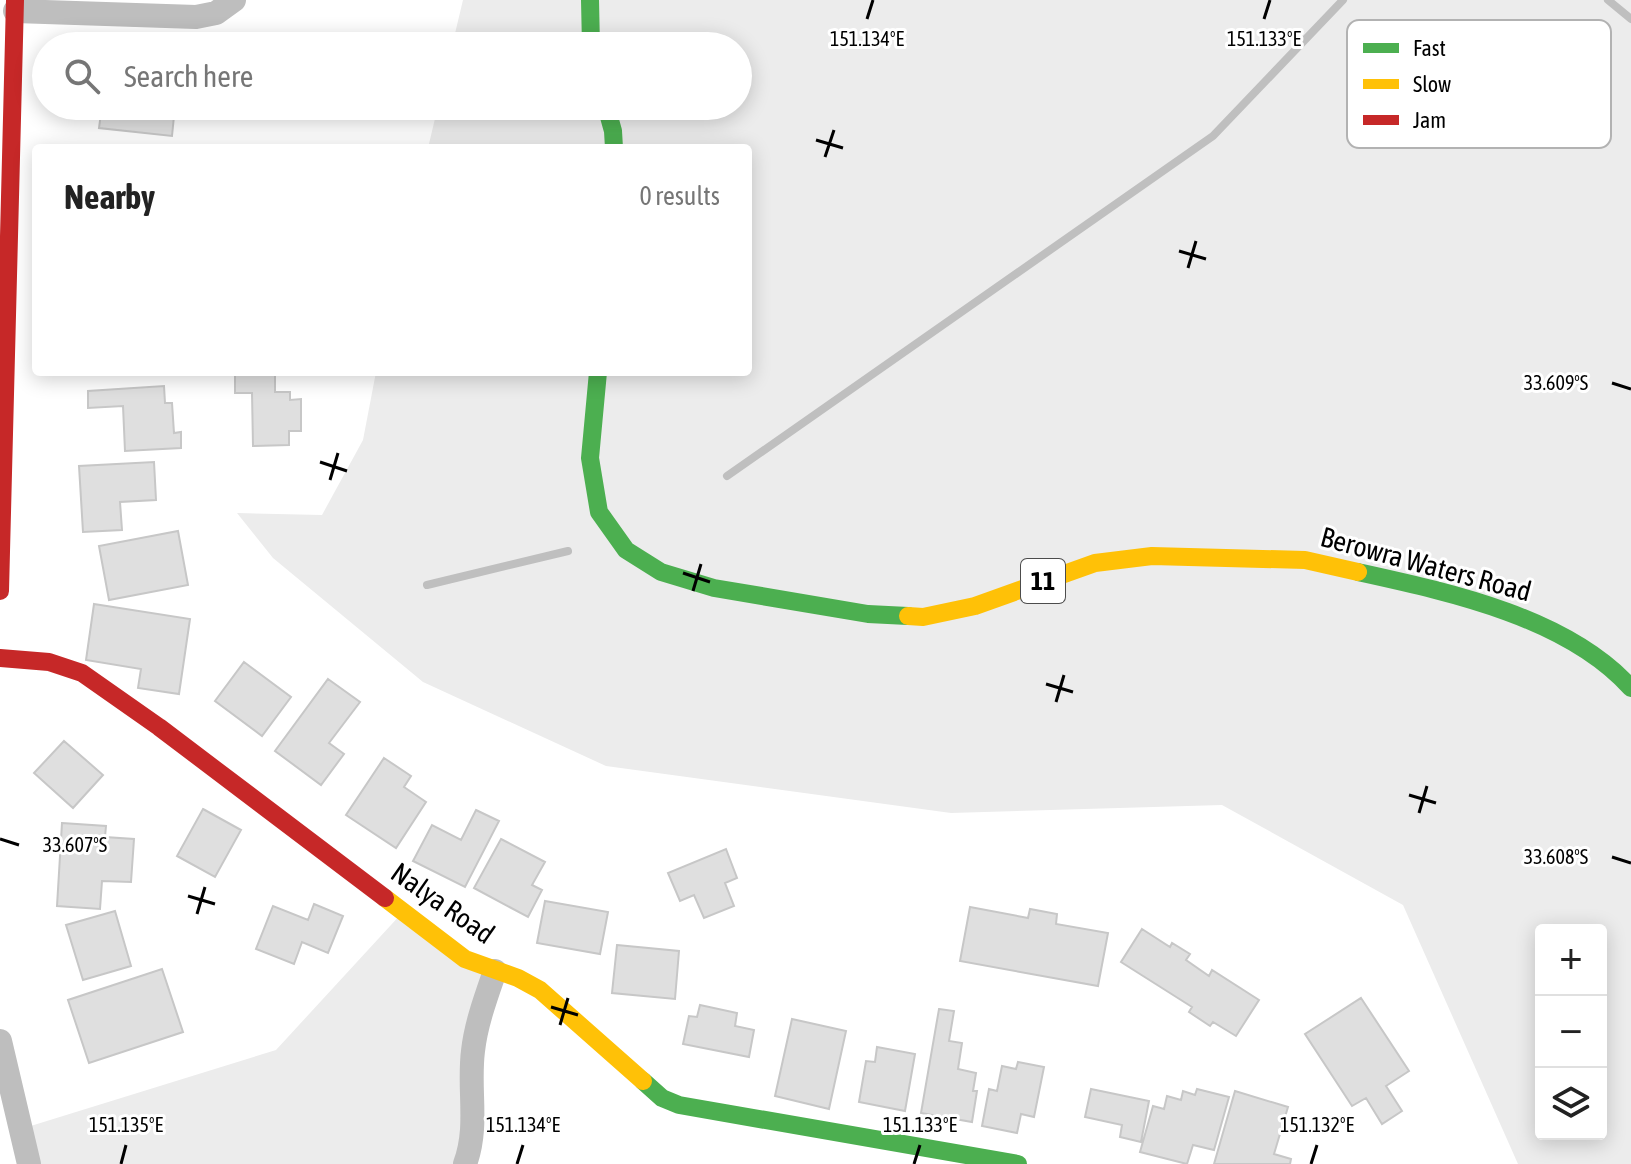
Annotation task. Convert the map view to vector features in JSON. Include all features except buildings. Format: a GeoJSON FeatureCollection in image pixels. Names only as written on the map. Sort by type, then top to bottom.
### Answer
{"type":"FeatureCollection","features":[{"type":"Feature","properties":{"kind":"street"},"geometry":{"type":"LineString","coordinates":[[0,591],[5,471],[4,234],[15,6],[196,17],[216,13],[234,0]]}},
{"type":"Feature","properties":{"kind":"street"},"geometry":{"type":"LineString","coordinates":[[590,0],[590,32]]}},
{"type":"Feature","properties":{"kind":"street"},"geometry":{"type":"LineString","coordinates":[[610,120],[614,144]]}},
{"type":"Feature","properties":{"kind":"street","name":"Berowra Waters Road"},"geometry":{"type":"LineString","coordinates":[[598,376],[590,458],[599,512],[626,550],[661,572],[701,584],[868,614],[923,617],[975,606],[1095,563],[1152,556],[1305,560],[1423,586],[1533,620],[1613,668],[1631,688]]}},
{"type":"Feature","properties":{"kind":"street","name":"Nalya Road"},"geometry":{"type":"LineString","coordinates":[[0,658],[49,662],[82,673],[172,736],[465,959],[518,978],[540,990],[662,1098],[679,1105],[1018,1164]]}},
{"type":"Feature","properties":{"kind":"street"},"geometry":{"type":"LineString","coordinates":[[465,1164],[472,1145],[474,1123],[471,1081],[473,1050],[495,971]]}},
{"type":"Feature","properties":{"kind":"street"},"geometry":{"type":"LineString","coordinates":[[0,1041],[29,1164]]}},
{"type":"Feature","properties":{"kind":"shaded area"},"geometry":{"type":"Polygon","coordinates":[[[463,0],[1631,0],[1631,1164],[1518,1164],[1403,905],[1222,805],[951,813],[606,766],[423,682],[273,558],[237,513],[322,515],[363,440],[375,376],[752,376],[752,144],[429,144],[435,120],[752,120],[752,32],[455,32],[463,0]]]}},
{"type":"Feature","properties":{"kind":"shaded area"},"geometry":{"type":"Polygon","coordinates":[[[402,913],[495,971],[465,1164],[29,1164],[21,1129],[276,1050],[402,913]]]}},
{"type":"Feature","properties":{"kind":"waterway"},"geometry":{"type":"LineString","coordinates":[[727,476],[1213,136],[1343,0]]}},
{"type":"Feature","properties":{"kind":"waterway"},"geometry":{"type":"LineString","coordinates":[[1608,0],[1631,19]]}},
{"type":"Feature","properties":{"kind":"waterway"},"geometry":{"type":"LineString","coordinates":[[427,585],[568,551]]}},
{"type":"Feature","properties":{"kind":"traffic: fast"},"geometry":{"type":"LineString","coordinates":[[590,0],[591,32]]}},
{"type":"Feature","properties":{"kind":"traffic: fast"},"geometry":{"type":"LineString","coordinates":[[610,120],[614,144]]}},
{"type":"Feature","properties":{"kind":"traffic: fast"},"geometry":{"type":"LineString","coordinates":[[598,376],[590,458],[599,512],[626,550],[661,572],[714,588],[868,614],[908,616]]}},
{"type":"Feature","properties":{"kind":"traffic: fast"},"geometry":{"type":"LineString","coordinates":[[1358,572],[1467,599],[1540,625],[1605,663],[1631,688]]}},
{"type":"Feature","properties":{"kind":"traffic: fast"},"geometry":{"type":"LineString","coordinates":[[643,1081],[662,1098],[679,1105],[1018,1164]]}},
{"type":"Feature","properties":{"kind":"traffic: slow"},"geometry":{"type":"LineString","coordinates":[[908,616],[923,617],[975,606],[1095,563],[1152,556],[1305,560],[1358,572]]}},
{"type":"Feature","properties":{"kind":"traffic: slow"},"geometry":{"type":"LineString","coordinates":[[385,898],[465,959],[518,978],[540,990],[643,1081]]}},
{"type":"Feature","properties":{"kind":"traffic: jam"},"geometry":{"type":"LineString","coordinates":[[0,591],[15,0]]}},
{"type":"Feature","properties":{"kind":"traffic: jam"},"geometry":{"type":"LineString","coordinates":[[0,658],[49,662],[82,673],[159,727],[385,898]]}}]}
